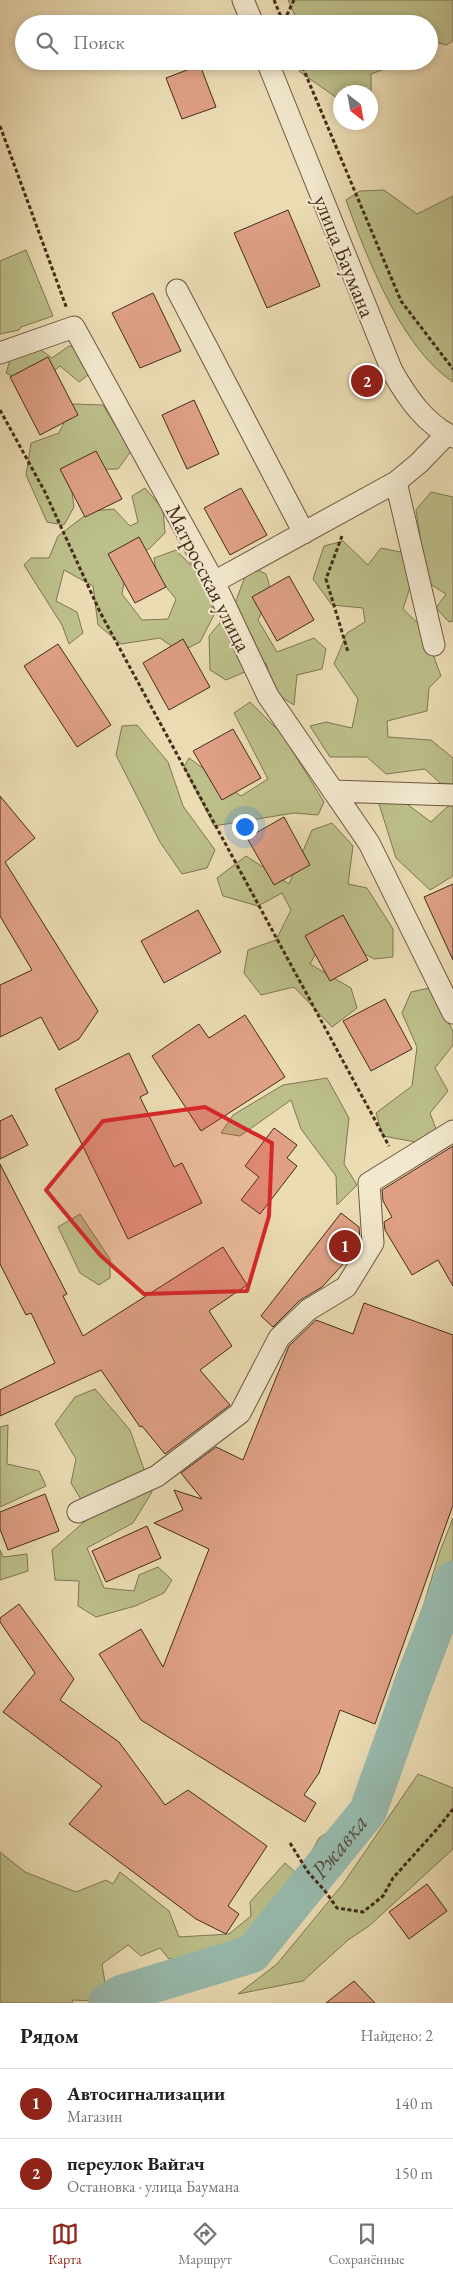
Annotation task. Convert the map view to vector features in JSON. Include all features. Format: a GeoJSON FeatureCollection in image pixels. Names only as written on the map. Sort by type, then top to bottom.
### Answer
{"type":"FeatureCollection","features":[{"type":"Feature","properties":{"kind":"street"},"geometry":{"type":"LineString","coordinates":[[243,0],[249,15]]}},
{"type":"Feature","properties":{"kind":"street","name":"улица Баумана"},"geometry":{"type":"LineString","coordinates":[[271,70],[392,371],[416,407],[429,422],[450,436]]}},
{"type":"Feature","properties":{"kind":"street"},"geometry":{"type":"LineString","coordinates":[[177,290],[304,532]]}},
{"type":"Feature","properties":{"kind":"street"},"geometry":{"type":"LineString","coordinates":[[0,353],[74,327]]}},
{"type":"Feature","properties":{"kind":"street","name":"Матросская улица"},"geometry":{"type":"LineString","coordinates":[[74,327],[214,582],[268,696],[369,843],[453,1013]]}},
{"type":"Feature","properties":{"kind":"street"},"geometry":{"type":"LineString","coordinates":[[214,582],[396,482],[450,436]]}},
{"type":"Feature","properties":{"kind":"street"},"geometry":{"type":"LineString","coordinates":[[396,482],[434,645]]}},
{"type":"Feature","properties":{"kind":"street"},"geometry":{"type":"LineString","coordinates":[[333,791],[453,795]]}},
{"type":"Feature","properties":{"kind":"street"},"geometry":{"type":"LineString","coordinates":[[78,1512],[157,1476],[240,1413],[279,1338],[308,1310],[346,1287],[373,1243],[369,1183],[453,1131]]}},
{"type":"Feature","properties":{"kind":"path"},"geometry":{"type":"LineString","coordinates":[[274,0],[281,15]]}},
{"type":"Feature","properties":{"kind":"path"},"geometry":{"type":"LineString","coordinates":[[287,15],[294,0]]}},
{"type":"Feature","properties":{"kind":"path"},"geometry":{"type":"LineString","coordinates":[[304,70],[401,301],[453,369]]}},
{"type":"Feature","properties":{"kind":"path"},"geometry":{"type":"LineString","coordinates":[[0,126],[74,327]]}},
{"type":"Feature","properties":{"kind":"path"},"geometry":{"type":"LineString","coordinates":[[0,410],[44,492],[100,612],[399,1164]]}},
{"type":"Feature","properties":{"kind":"path"},"geometry":{"type":"LineString","coordinates":[[348,652],[326,579],[354,506]]}},
{"type":"Feature","properties":{"kind":"path"},"geometry":{"type":"LineString","coordinates":[[290,1843],[308,1872],[337,1908],[363,1912],[383,1896],[393,1878],[453,1809]]}},
{"type":"Feature","properties":{"kind":"highlighted area"},"geometry":{"type":"Polygon","coordinates":[[[205,1107],[272,1143],[269,1216],[247,1291],[144,1294],[100,1255],[46,1190],[103,1121],[205,1107]]]}},
{"type":"Feature","properties":{"kind":"green space"},"geometry":{"type":"Polygon","coordinates":[[[288,0],[453,0],[453,41],[446,45],[438,43],[438,15],[295,15],[288,0]]]}},
{"type":"Feature","properties":{"kind":"green space"},"geometry":{"type":"Polygon","coordinates":[[[299,70],[382,70],[371,74],[371,85],[333,85],[333,95],[299,70]]]}},
{"type":"Feature","properties":{"kind":"green space"},"geometry":{"type":"Polygon","coordinates":[[[384,190],[417,214],[453,196],[453,382],[435,367],[418,348],[402,325],[375,273],[346,200],[360,191],[384,190]]]}},
{"type":"Feature","properties":{"kind":"green space"},"geometry":{"type":"Polygon","coordinates":[[[26,250],[53,316],[21,327],[19,330],[0,334],[0,261],[26,250]]]}},
{"type":"Feature","properties":{"kind":"green space"},"geometry":{"type":"Polygon","coordinates":[[[34,345],[52,358],[69,346],[82,349],[92,372],[79,382],[60,366],[33,387],[6,373],[11,357],[34,345]]]}},
{"type":"Feature","properties":{"kind":"green space"},"geometry":{"type":"Polygon","coordinates":[[[73,404],[103,405],[131,451],[118,469],[69,470],[74,507],[64,525],[47,522],[26,475],[31,443],[59,433],[73,404]]]}},
{"type":"Feature","properties":{"kind":"green space"},"geometry":{"type":"Polygon","coordinates":[[[145,488],[163,509],[165,533],[149,549],[128,561],[122,594],[142,620],[168,619],[176,599],[157,576],[154,558],[176,550],[207,582],[214,615],[200,642],[180,652],[160,638],[121,644],[98,625],[93,586],[64,570],[56,601],[77,612],[83,633],[69,644],[62,625],[24,565],[31,558],[49,558],[58,536],[91,511],[114,509],[130,526],[138,522],[132,496],[145,488]]]}},
{"type":"Feature","properties":{"kind":"green space"},"geometry":{"type":"Polygon","coordinates":[[[431,492],[453,497],[453,621],[449,622],[436,608],[446,594],[427,582],[416,510],[431,492]]]}},
{"type":"Feature","properties":{"kind":"green space"},"geometry":{"type":"Polygon","coordinates":[[[343,541],[368,565],[381,548],[405,553],[412,581],[403,609],[423,628],[441,676],[429,688],[427,711],[387,721],[388,737],[431,740],[453,758],[453,784],[440,783],[425,769],[386,774],[367,757],[330,757],[310,726],[326,722],[352,728],[358,699],[334,664],[347,633],[365,622],[363,608],[332,605],[313,579],[324,546],[343,541]]]}},
{"type":"Feature","properties":{"kind":"green space"},"geometry":{"type":"Polygon","coordinates":[[[249,566],[266,574],[271,591],[258,620],[277,652],[314,638],[326,649],[322,669],[297,675],[294,705],[275,693],[266,663],[226,680],[210,670],[209,636],[234,606],[249,566]]]}},
{"type":"Feature","properties":{"kind":"green space"},"geometry":{"type":"Polygon","coordinates":[[[250,702],[282,734],[324,802],[318,815],[294,813],[214,826],[184,767],[189,758],[241,796],[268,779],[234,713],[250,702]]]}},
{"type":"Feature","properties":{"kind":"green space"},"geometry":{"type":"Polygon","coordinates":[[[137,725],[168,762],[183,806],[215,850],[207,868],[182,874],[160,842],[116,755],[122,726],[137,725]]]}},
{"type":"Feature","properties":{"kind":"green space"},"geometry":{"type":"Polygon","coordinates":[[[395,795],[431,822],[453,804],[453,876],[430,890],[396,858],[379,804],[395,795]]]}},
{"type":"Feature","properties":{"kind":"green space"},"geometry":{"type":"Polygon","coordinates":[[[332,823],[353,846],[348,884],[367,888],[393,929],[393,957],[374,959],[327,933],[310,964],[351,988],[357,1008],[332,1027],[294,987],[261,995],[244,973],[248,950],[276,940],[291,910],[282,893],[258,906],[223,896],[217,878],[246,856],[289,884],[312,830],[332,823]]]}},
{"type":"Feature","properties":{"kind":"green space"},"geometry":{"type":"Polygon","coordinates":[[[429,988],[453,1031],[453,1045],[435,1068],[448,1091],[430,1113],[436,1129],[421,1143],[383,1136],[376,1113],[412,1086],[417,1047],[402,1013],[411,992],[429,988]]]}},
{"type":"Feature","properties":{"kind":"green space"},"geometry":{"type":"Polygon","coordinates":[[[327,1078],[349,1118],[344,1164],[357,1185],[337,1205],[336,1176],[301,1129],[291,1100],[240,1136],[221,1133],[233,1115],[283,1085],[327,1078]]]}},
{"type":"Feature","properties":{"kind":"green space"},"geometry":{"type":"Polygon","coordinates":[[[80,1214],[110,1259],[110,1278],[99,1285],[80,1273],[58,1227],[80,1214]]]}},
{"type":"Feature","properties":{"kind":"green space"},"geometry":{"type":"Polygon","coordinates":[[[95,1389],[130,1430],[152,1492],[133,1523],[87,1548],[104,1588],[134,1591],[139,1575],[158,1567],[172,1580],[164,1593],[135,1606],[96,1617],[78,1606],[79,1581],[55,1580],[52,1550],[91,1516],[71,1483],[76,1459],[55,1424],[75,1397],[95,1389]]]}},
{"type":"Feature","properties":{"kind":"green space"},"geometry":{"type":"Polygon","coordinates":[[[8,1425],[7,1464],[39,1471],[46,1486],[0,1507],[0,1427],[8,1425]]]}},
{"type":"Feature","properties":{"kind":"green space"},"geometry":{"type":"Polygon","coordinates":[[[453,1518],[453,1619],[407,1678],[416,1706],[392,1720],[403,1738],[376,1816],[343,1830],[329,1870],[308,1859],[319,1838],[348,1819],[372,1751],[393,1707],[394,1682],[423,1607],[440,1551],[453,1518]]]}},
{"type":"Feature","properties":{"kind":"green space"},"geometry":{"type":"Polygon","coordinates":[[[0,1550],[3,1557],[27,1554],[28,1571],[0,1580],[0,1550]]]}},
{"type":"Feature","properties":{"kind":"green space"},"geometry":{"type":"Polygon","coordinates":[[[418,1774],[453,1788],[453,1849],[369,1926],[348,1940],[303,1981],[238,1994],[277,1964],[343,1884],[418,1774]]]}},
{"type":"Feature","properties":{"kind":"green space"},"geometry":{"type":"Polygon","coordinates":[[[0,1852],[25,1872],[76,1892],[106,1880],[113,1884],[120,1872],[169,1911],[179,1937],[229,1934],[251,1916],[250,1902],[285,1863],[302,1878],[296,1895],[276,1907],[268,1929],[254,1935],[248,1949],[220,1960],[169,1959],[160,1948],[141,1956],[128,1945],[102,1964],[105,1983],[95,2001],[73,2000],[72,2003],[0,2003],[0,1852]]]}},
{"type":"Feature","properties":{"kind":"building"},"geometry":{"type":"Polygon","coordinates":[[[187,70],[202,70],[216,107],[182,119],[166,78],[187,70]]]}},
{"type":"Feature","properties":{"kind":"building"},"geometry":{"type":"Polygon","coordinates":[[[288,210],[320,286],[267,308],[234,233],[288,210]]]}},
{"type":"Feature","properties":{"kind":"building"},"geometry":{"type":"Polygon","coordinates":[[[153,293],[181,351],[140,368],[112,313],[153,293]]]}},
{"type":"Feature","properties":{"kind":"building"},"geometry":{"type":"Polygon","coordinates":[[[48,357],[78,415],[40,435],[10,377],[48,357]]]}},
{"type":"Feature","properties":{"kind":"building"},"geometry":{"type":"Polygon","coordinates":[[[194,400],[219,454],[187,469],[162,415],[194,400]]]}},
{"type":"Feature","properties":{"kind":"building"},"geometry":{"type":"Polygon","coordinates":[[[96,451],[122,499],[85,517],[60,469],[96,451]]]}},
{"type":"Feature","properties":{"kind":"building"},"geometry":{"type":"Polygon","coordinates":[[[241,488],[267,535],[230,555],[204,508],[241,488]]]}},
{"type":"Feature","properties":{"kind":"building"},"geometry":{"type":"Polygon","coordinates":[[[139,537],[166,587],[135,603],[108,554],[139,537]]]}},
{"type":"Feature","properties":{"kind":"building"},"geometry":{"type":"Polygon","coordinates":[[[289,576],[314,620],[277,641],[252,597],[289,576]]]}},
{"type":"Feature","properties":{"kind":"building"},"geometry":{"type":"Polygon","coordinates":[[[183,639],[210,687],[169,710],[143,663],[183,639]]]}},
{"type":"Feature","properties":{"kind":"building"},"geometry":{"type":"Polygon","coordinates":[[[58,644],[111,725],[77,747],[24,666],[58,644]]]}},
{"type":"Feature","properties":{"kind":"building"},"geometry":{"type":"Polygon","coordinates":[[[233,729],[261,778],[222,800],[193,751],[233,729]]]}},
{"type":"Feature","properties":{"kind":"building"},"geometry":{"type":"Polygon","coordinates":[[[0,796],[35,838],[5,862],[98,1011],[79,1039],[59,1050],[41,1017],[0,1037],[0,985],[32,970],[0,916],[0,796]]]}},
{"type":"Feature","properties":{"kind":"building"},"geometry":{"type":"Polygon","coordinates":[[[284,817],[310,865],[274,885],[247,838],[284,817]]]}},
{"type":"Feature","properties":{"kind":"building"},"geometry":{"type":"Polygon","coordinates":[[[453,884],[453,960],[424,897],[453,884]]]}},
{"type":"Feature","properties":{"kind":"building"},"geometry":{"type":"Polygon","coordinates":[[[198,910],[221,952],[164,983],[141,941],[198,910]]]}},
{"type":"Feature","properties":{"kind":"building"},"geometry":{"type":"Polygon","coordinates":[[[343,915],[368,960],[330,981],[305,936],[343,915]]]}},
{"type":"Feature","properties":{"kind":"building"},"geometry":{"type":"Polygon","coordinates":[[[385,999],[412,1049],[371,1071],[343,1021],[385,999]]]}},
{"type":"Feature","properties":{"kind":"building"},"geometry":{"type":"Polygon","coordinates":[[[245,1015],[285,1077],[201,1131],[152,1056],[199,1024],[209,1038],[245,1015]]]}},
{"type":"Feature","properties":{"kind":"building"},"geometry":{"type":"Polygon","coordinates":[[[129,1053],[148,1093],[140,1097],[174,1167],[182,1163],[202,1203],[128,1239],[55,1089],[129,1053]]]}},
{"type":"Feature","properties":{"kind":"building"},"geometry":{"type":"Polygon","coordinates":[[[12,1115],[28,1145],[0,1159],[0,1121],[12,1115]]]}},
{"type":"Feature","properties":{"kind":"building"},"geometry":{"type":"Polygon","coordinates":[[[274,1128],[297,1145],[287,1158],[297,1166],[260,1214],[241,1200],[259,1177],[245,1166],[274,1128]]]}},
{"type":"Feature","properties":{"kind":"building"},"geometry":{"type":"Polygon","coordinates":[[[453,1146],[453,1286],[438,1260],[412,1275],[385,1230],[384,1222],[392,1217],[383,1201],[382,1190],[453,1146]]]}},
{"type":"Feature","properties":{"kind":"building"},"geometry":{"type":"Polygon","coordinates":[[[0,1164],[67,1294],[63,1296],[83,1336],[223,1247],[247,1285],[209,1311],[232,1346],[200,1370],[230,1405],[165,1454],[142,1426],[140,1427],[101,1370],[0,1416],[0,1390],[55,1363],[31,1313],[26,1315],[0,1264],[0,1164]]]}},
{"type":"Feature","properties":{"kind":"building"},"geometry":{"type":"Polygon","coordinates":[[[341,1213],[359,1227],[360,1240],[346,1261],[322,1287],[299,1301],[273,1327],[261,1316],[341,1213]]]}},
{"type":"Feature","properties":{"kind":"building"},"geometry":{"type":"Polygon","coordinates":[[[364,1303],[453,1335],[453,1505],[375,1724],[340,1710],[319,1773],[304,1795],[316,1803],[305,1822],[141,1720],[99,1654],[141,1629],[163,1667],[209,1549],[154,1523],[183,1510],[174,1490],[202,1499],[181,1473],[216,1447],[243,1460],[289,1346],[316,1320],[353,1334],[364,1303]]]}},
{"type":"Feature","properties":{"kind":"building"},"geometry":{"type":"Polygon","coordinates":[[[45,1494],[59,1531],[8,1550],[0,1529],[0,1512],[45,1494]]]}},
{"type":"Feature","properties":{"kind":"building"},"geometry":{"type":"Polygon","coordinates":[[[147,1526],[161,1558],[106,1582],[92,1551],[147,1526]]]}},
{"type":"Feature","properties":{"kind":"building"},"geometry":{"type":"Polygon","coordinates":[[[19,1604],[74,1679],[60,1700],[119,1742],[165,1805],[188,1790],[267,1846],[228,1906],[239,1914],[226,1934],[196,1919],[69,1824],[102,1786],[3,1712],[35,1673],[0,1622],[0,1618],[19,1604]]]}},
{"type":"Feature","properties":{"kind":"building"},"geometry":{"type":"Polygon","coordinates":[[[427,1884],[447,1911],[409,1939],[389,1912],[427,1884]]]}},
{"type":"Feature","properties":{"kind":"building"},"geometry":{"type":"Polygon","coordinates":[[[354,1981],[375,2003],[326,2003],[354,1981]]]}},
{"type":"Feature","properties":{"kind":"waterway","name":"Ржавка"},"geometry":{"type":"LineString","coordinates":[[107,2003],[121,1994],[252,1954],[368,1811],[412,1687],[453,1580]]}},
{"type":"Feature","properties":{"kind":"place","name":"переулок Вайгач"},"geometry":{"type":"Point","coordinates":[367,381]}},
{"type":"Feature","properties":{"kind":"place","name":"Автосигнализации"},"geometry":{"type":"Point","coordinates":[345,1246]}}]}
